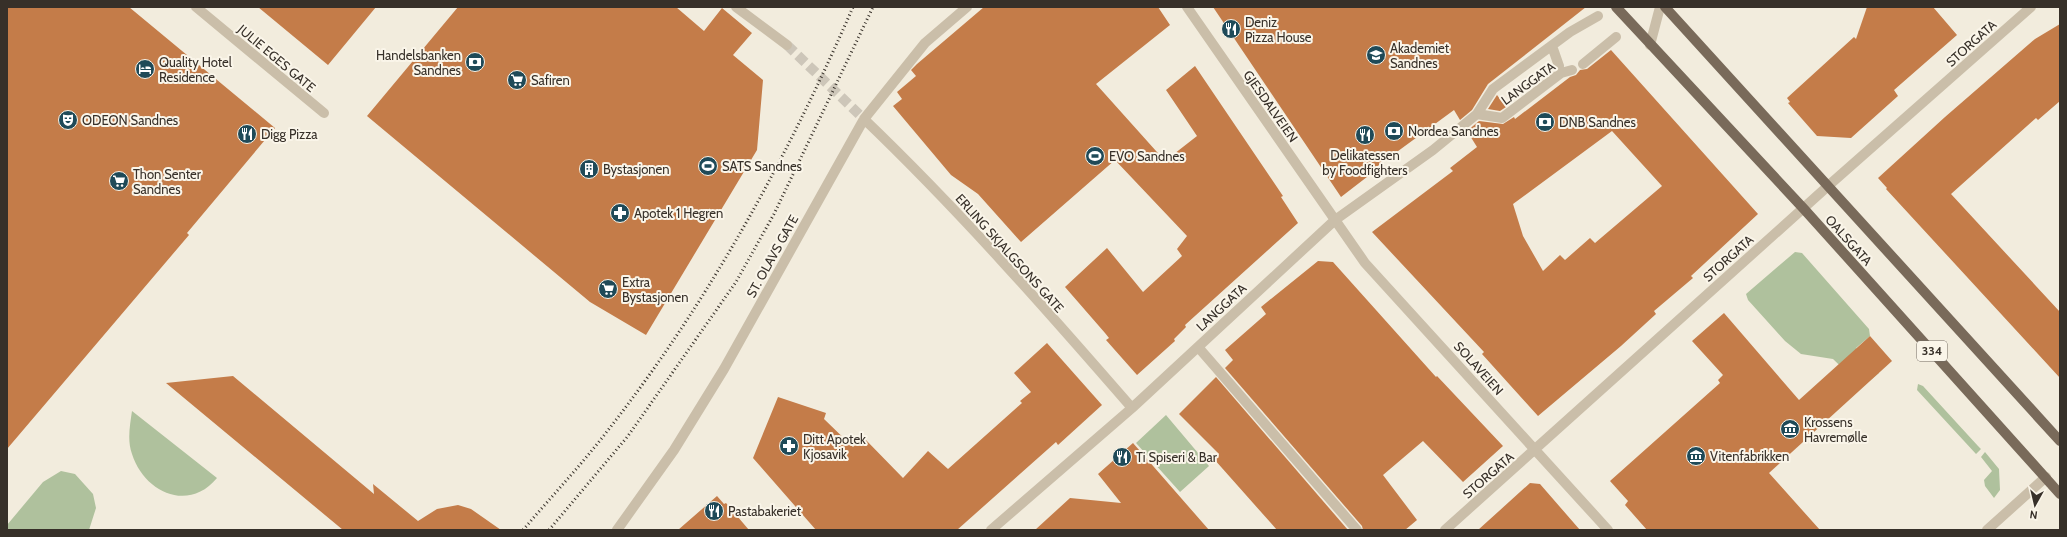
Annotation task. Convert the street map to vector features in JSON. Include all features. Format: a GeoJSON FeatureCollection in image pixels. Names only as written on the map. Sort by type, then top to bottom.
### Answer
{"type":"FeatureCollection","features":[{"type":"Feature","properties":{"kind":"main road","name":"OALSGATA"},"geometry":{"type":"LineString","coordinates":[[1616,7],[1804,209],[2060,494]]}},
{"type":"Feature","properties":{"kind":"main road","name":"OALSGATA"},"geometry":{"type":"LineString","coordinates":[[1665,7],[2060,440]]}},
{"type":"Feature","properties":{"kind":"street","name":"JULIE EGES GATE"},"geometry":{"type":"LineString","coordinates":[[196,7],[324,113]]}},
{"type":"Feature","properties":{"kind":"street"},"geometry":{"type":"LineString","coordinates":[[736,7],[786,45]]}},
{"type":"Feature","properties":{"kind":"street","name":"ST. OLAVS GATE"},"geometry":{"type":"LineString","coordinates":[[617,530],[674,450],[724,369],[864,119],[925,43],[967,7]]}},
{"type":"Feature","properties":{"kind":"street","name":"GJESDALVEIEN"},"geometry":{"type":"LineString","coordinates":[[1187,7],[1335,220]]}},
{"type":"Feature","properties":{"kind":"street"},"geometry":{"type":"LineString","coordinates":[[1650,44],[1660,7]]}},
{"type":"Feature","properties":{"kind":"street","name":"STORGATA"},"geometry":{"type":"LineString","coordinates":[[1444,530],[1828,186],[2031,7]]}},
{"type":"Feature","properties":{"kind":"street","name":"LANGGATA"},"geometry":{"type":"LineString","coordinates":[[991,530],[1132,408],[1335,220],[1433,150],[1477,114],[1493,89],[1570,32],[1598,16]]}},
{"type":"Feature","properties":{"kind":"street"},"geometry":{"type":"LineString","coordinates":[[1583,64],[1616,37]]}},
{"type":"Feature","properties":{"kind":"street","name":"LANGGATA"},"geometry":{"type":"LineString","coordinates":[[1552,46],[1559,66]]}},
{"type":"Feature","properties":{"kind":"street","name":"LANGGATA"},"geometry":{"type":"LineString","coordinates":[[1477,114],[1502,118],[1561,73],[1572,70]]}},
{"type":"Feature","properties":{"kind":"street","name":"ERLING SKJALGSONS GATE"},"geometry":{"type":"LineString","coordinates":[[864,119],[937,191],[1132,408]]}},
{"type":"Feature","properties":{"kind":"street","name":"SOLAVEIEN"},"geometry":{"type":"LineString","coordinates":[[1335,220],[1365,262],[1608,530]]}},
{"type":"Feature","properties":{"kind":"street"},"geometry":{"type":"LineString","coordinates":[[1198,347],[1357,530]]}},
{"type":"Feature","properties":{"kind":"street"},"geometry":{"type":"LineString","coordinates":[[1987,530],[2046,478]]}},
{"type":"Feature","properties":{"kind":"green space"},"geometry":{"type":"Polygon","coordinates":[[[1795,252],[1802,253],[1869,329],[1870,336],[1856,348],[1879,373],[1862,387],[1833,359],[1801,354],[1785,341],[1748,300],[1746,294],[1795,252]]]}},
{"type":"Feature","properties":{"kind":"green space"},"geometry":{"type":"Polygon","coordinates":[[[1918,384],[1923,386],[1981,449],[1976,454],[1917,390],[1918,384]]]}},
{"type":"Feature","properties":{"kind":"green space"},"geometry":{"type":"Polygon","coordinates":[[[132,411],[217,478],[206,489],[193,494],[181,496],[168,493],[157,488],[146,479],[138,467],[130,449],[129,438],[132,411]]]}},
{"type":"Feature","properties":{"kind":"green space"},"geometry":{"type":"Polygon","coordinates":[[[1166,415],[1209,466],[1180,492],[1136,443],[1166,415]]]}},
{"type":"Feature","properties":{"kind":"green space"},"geometry":{"type":"Polygon","coordinates":[[[1985,452],[1999,469],[2000,490],[1994,498],[1985,486],[1984,480],[1992,471],[1981,457],[1985,452]]]}},
{"type":"Feature","properties":{"kind":"green space"},"geometry":{"type":"Polygon","coordinates":[[[61,471],[75,474],[93,494],[96,508],[89,530],[7,530],[7,525],[43,482],[61,471]]]}},
{"type":"Feature","properties":{"kind":"building","name":"Thon Senter Sandnes"},"geometry":{"type":"Polygon","coordinates":[[[7,7],[129,7],[275,128],[187,233],[189,235],[7,449],[7,7]]]}},
{"type":"Feature","properties":{"kind":"building"},"geometry":{"type":"Polygon","coordinates":[[[258,7],[376,7],[328,65],[258,7]]]}},
{"type":"Feature","properties":{"kind":"building","name":"Bystasjonen"},"geometry":{"type":"Polygon","coordinates":[[[458,7],[676,7],[704,31],[722,8],[752,33],[733,55],[763,80],[757,150],[646,335],[590,302],[367,116],[458,7]]]}},
{"type":"Feature","properties":{"kind":"building"},"geometry":{"type":"Polygon","coordinates":[[[984,7],[1158,7],[1170,25],[1096,84],[1165,161],[1197,136],[1166,90],[1195,66],[1283,196],[1281,197],[1298,223],[1185,325],[1186,327],[1174,339],[1175,341],[1137,375],[1106,340],[1109,338],[1105,333],[1065,287],[1107,248],[1143,292],[1182,256],[1177,249],[1187,236],[1115,160],[1021,242],[978,194],[951,175],[893,106],[902,99],[897,92],[916,76],[911,70],[984,7]]]}},
{"type":"Feature","properties":{"kind":"building"},"geometry":{"type":"Polygon","coordinates":[[[1213,7],[1586,7],[1488,84],[1472,110],[1460,120],[1454,110],[1375,168],[1376,170],[1341,197],[1213,7]]]}},
{"type":"Feature","properties":{"kind":"building"},"geometry":{"type":"Polygon","coordinates":[[[1867,7],[1933,7],[1957,35],[1894,90],[1898,96],[1851,138],[1817,136],[1788,103],[1790,102],[1787,98],[1854,37],[1856,39],[1867,7]]]}},
{"type":"Feature","properties":{"kind":"building"},"geometry":{"type":"Polygon","coordinates":[[[2060,24],[2060,101],[2038,120],[2036,118],[1951,194],[2060,312],[2060,378],[1886,189],[1887,188],[1878,178],[1945,117],[2035,39],[2060,24]]]}},
{"type":"Feature","properties":{"kind":"building"},"geometry":{"type":"Polygon","coordinates":[[[1611,50],[1758,214],[1691,276],[1693,278],[1654,311],[1656,314],[1621,346],[1538,416],[1482,354],[1484,352],[1372,232],[1453,171],[1450,168],[1477,147],[1467,131],[1479,121],[1503,124],[1514,117],[1515,119],[1570,77],[1576,75],[1580,70],[1587,69],[1611,50]],[[1612,131],[1513,204],[1523,236],[1543,271],[1560,255],[1565,260],[1590,238],[1595,243],[1662,186],[1612,131]]]}},
{"type":"Feature","properties":{"kind":"building"},"geometry":{"type":"Polygon","coordinates":[[[1497,95],[1506,107],[1500,111],[1488,109],[1497,95]]]}},
{"type":"Feature","properties":{"kind":"building"},"geometry":{"type":"Polygon","coordinates":[[[1318,261],[1333,262],[1436,377],[1437,376],[1503,446],[1463,482],[1423,441],[1383,475],[1417,520],[1405,530],[1363,530],[1362,526],[1225,368],[1233,360],[1225,350],[1266,314],[1261,307],[1318,261]]]}},
{"type":"Feature","properties":{"kind":"building"},"geometry":{"type":"Polygon","coordinates":[[[1724,313],[1799,400],[1870,336],[1892,361],[1769,473],[1820,530],[1647,530],[1625,505],[1628,501],[1610,481],[1720,383],[1718,380],[1723,375],[1692,341],[1724,313]]]}},
{"type":"Feature","properties":{"kind":"building"},"geometry":{"type":"Polygon","coordinates":[[[1047,343],[1102,405],[1058,445],[1056,442],[957,530],[816,530],[753,458],[778,397],[826,413],[824,419],[853,447],[863,437],[903,478],[928,451],[948,469],[1022,403],[1020,401],[1031,392],[1014,373],[1047,343]]]}},
{"type":"Feature","properties":{"kind":"building"},"geometry":{"type":"Polygon","coordinates":[[[233,376],[374,494],[373,484],[418,521],[437,509],[458,505],[471,509],[501,530],[343,530],[166,383],[233,376]]]}},
{"type":"Feature","properties":{"kind":"building"},"geometry":{"type":"Polygon","coordinates":[[[1216,377],[1348,530],[1277,530],[1214,459],[1219,454],[1179,414],[1216,377]]]}},
{"type":"Feature","properties":{"kind":"building"},"geometry":{"type":"Polygon","coordinates":[[[1133,443],[1209,530],[1035,530],[1070,498],[1121,503],[1098,474],[1133,443]]]}},
{"type":"Feature","properties":{"kind":"building"},"geometry":{"type":"Polygon","coordinates":[[[1530,483],[1540,484],[1580,530],[1478,530],[1530,483]]]}},
{"type":"Feature","properties":{"kind":"building"},"geometry":{"type":"Polygon","coordinates":[[[717,496],[724,504],[726,503],[749,530],[678,530],[717,496]]]}},
{"type":"Feature","properties":{"kind":"tunnel"},"geometry":{"type":"LineString","coordinates":[[787,45],[864,119]]}},
{"type":"Feature","properties":{"kind":"railway"},"geometry":{"type":"LineString","coordinates":[[523,530],[612,425],[648,377],[715,276],[746,224],[775,170],[853,7]]}},
{"type":"Feature","properties":{"kind":"railway"},"geometry":{"type":"LineString","coordinates":[[549,530],[628,436],[736,282],[774,214],[873,7]]}},
{"type":"Feature","properties":{"kind":"place","name":"Deniz Pizza House"},"geometry":{"type":"Point","coordinates":[1231,29]}},
{"type":"Feature","properties":{"kind":"place","name":"Akademiet Sandnes"},"geometry":{"type":"Point","coordinates":[1376,55]}},
{"type":"Feature","properties":{"kind":"place","name":"Handelsbanken Sandnes"},"geometry":{"type":"Point","coordinates":[475,62]}},
{"type":"Feature","properties":{"kind":"place","name":"Quality Hotel Residence"},"geometry":{"type":"Point","coordinates":[145,69]}},
{"type":"Feature","properties":{"kind":"place","name":"Safiren"},"geometry":{"type":"Point","coordinates":[517,80]}},
{"type":"Feature","properties":{"kind":"place","name":"ODEON Sandnes"},"geometry":{"type":"Point","coordinates":[68,120]}},
{"type":"Feature","properties":{"kind":"place","name":"DNB Sandnes"},"geometry":{"type":"Point","coordinates":[1545,122]}},
{"type":"Feature","properties":{"kind":"place","name":"Nordea Sandnes"},"geometry":{"type":"Point","coordinates":[1394,131]}},
{"type":"Feature","properties":{"kind":"place","name":"Digg Pizza"},"geometry":{"type":"Point","coordinates":[247,134]}},
{"type":"Feature","properties":{"kind":"place","name":"Delikatessen by Foodfighters"},"geometry":{"type":"Point","coordinates":[1365,135]}},
{"type":"Feature","properties":{"kind":"place","name":"EVO Sandnes"},"geometry":{"type":"Point","coordinates":[1095,156]}},
{"type":"Feature","properties":{"kind":"place","name":"SATS Sandnes"},"geometry":{"type":"Point","coordinates":[708,166]}},
{"type":"Feature","properties":{"kind":"place","name":"Bystasjonen"},"geometry":{"type":"Point","coordinates":[589,169]}},
{"type":"Feature","properties":{"kind":"place","name":"Thon Senter Sandnes"},"geometry":{"type":"Point","coordinates":[119,181]}},
{"type":"Feature","properties":{"kind":"place","name":"Apotek 1 Hegren"},"geometry":{"type":"Point","coordinates":[620,213]}},
{"type":"Feature","properties":{"kind":"place","name":"Extra Bystasjonen"},"geometry":{"type":"Point","coordinates":[608,289]}},
{"type":"Feature","properties":{"kind":"place","name":"Krossens Havremølle"},"geometry":{"type":"Point","coordinates":[1790,429]}},
{"type":"Feature","properties":{"kind":"place","name":"Ditt Apotek Kjosavik"},"geometry":{"type":"Point","coordinates":[789,446]}},
{"type":"Feature","properties":{"kind":"place","name":"Vitenfabrikken"},"geometry":{"type":"Point","coordinates":[1696,456]}},
{"type":"Feature","properties":{"kind":"place","name":"Ti Spiseri & Bar"},"geometry":{"type":"Point","coordinates":[1122,457]}},
{"type":"Feature","properties":{"kind":"place","name":"Pastabakeriet"},"geometry":{"type":"Point","coordinates":[714,511]}}]}
